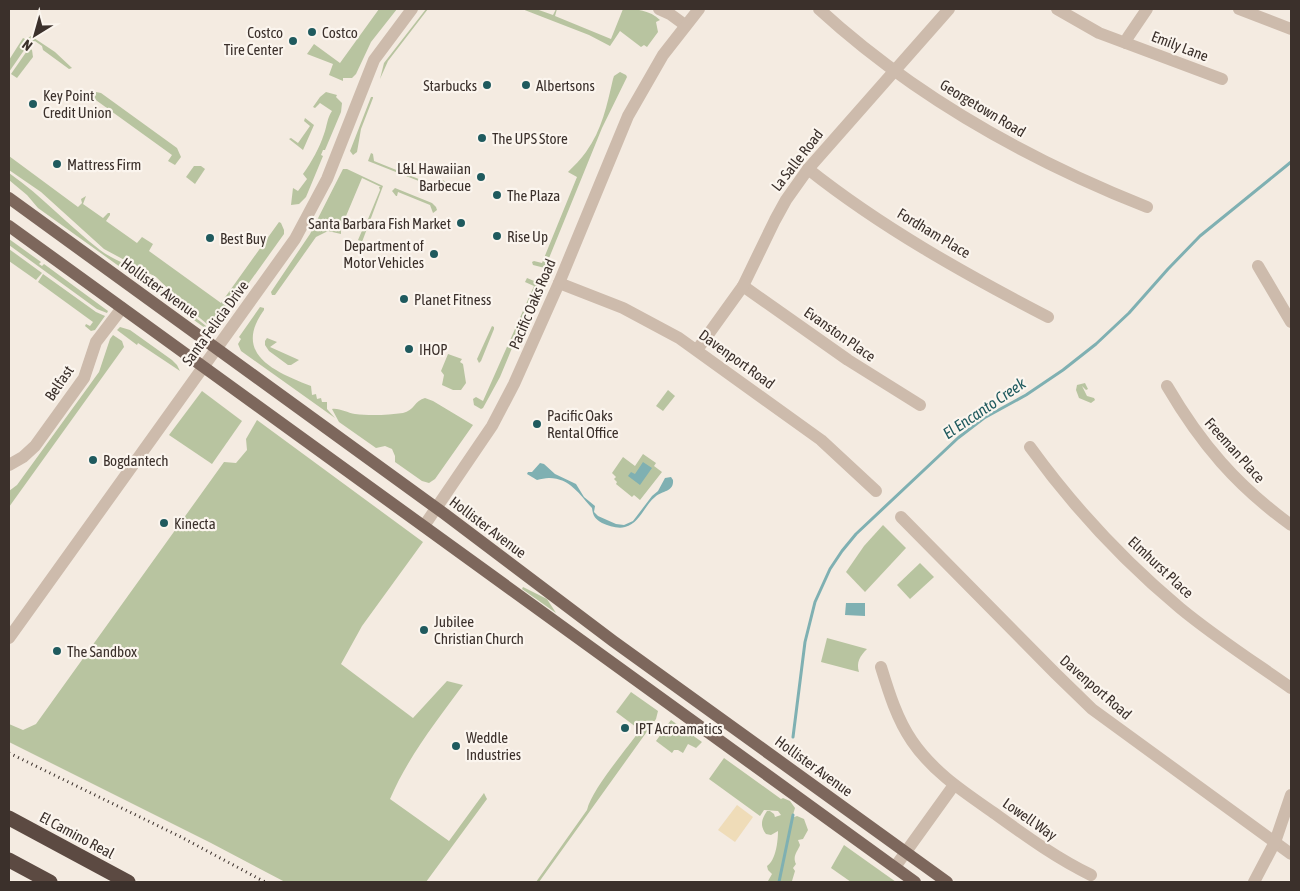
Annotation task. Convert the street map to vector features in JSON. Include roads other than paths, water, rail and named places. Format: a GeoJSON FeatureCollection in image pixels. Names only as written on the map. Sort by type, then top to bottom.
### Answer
{"type":"FeatureCollection","features":[{"type":"Feature","properties":{"kind":"highway","name":"El Camino Real"},"geometry":{"type":"LineString","coordinates":[[9,818],[128,882]]}},
{"type":"Feature","properties":{"kind":"highway"},"geometry":{"type":"LineString","coordinates":[[9,860],[50,882]]}},
{"type":"Feature","properties":{"kind":"main road","name":"Hollister Avenue"},"geometry":{"type":"LineString","coordinates":[[9,198],[436,509],[613,642],[947,882]]}},
{"type":"Feature","properties":{"kind":"main road"},"geometry":{"type":"LineString","coordinates":[[9,226],[625,674],[915,882]]}},
{"type":"Feature","properties":{"kind":"street","name":"Santa Felicia Drive"},"geometry":{"type":"LineString","coordinates":[[9,638],[291,246],[327,179],[374,60],[412,9]]}},
{"type":"Feature","properties":{"kind":"street"},"geometry":{"type":"LineString","coordinates":[[659,9],[670,14],[685,25]]}},
{"type":"Feature","properties":{"kind":"street","name":"Pacific Oaks Road"},"geometry":{"type":"LineString","coordinates":[[424,526],[492,426],[533,344],[628,116],[648,79],[685,25],[699,9]]}},
{"type":"Feature","properties":{"kind":"street","name":"Georgetown Road"},"geometry":{"type":"LineString","coordinates":[[819,9],[857,42],[895,71],[956,112],[1012,146],[1090,184],[1147,207]]}},
{"type":"Feature","properties":{"kind":"street","name":"La Salle Road"},"geometry":{"type":"LineString","coordinates":[[697,350],[743,286],[786,200],[808,169],[949,9]]}},
{"type":"Feature","properties":{"kind":"street","name":"Emily Lane"},"geometry":{"type":"LineString","coordinates":[[1057,9],[1099,32],[1222,80]]}},
{"type":"Feature","properties":{"kind":"street","name":"Emily Lane"},"geometry":{"type":"LineString","coordinates":[[1126,43],[1147,9]]}},
{"type":"Feature","properties":{"kind":"street"},"geometry":{"type":"LineString","coordinates":[[1239,9],[1291,29]]}},
{"type":"Feature","properties":{"kind":"street","name":"Fordham Place"},"geometry":{"type":"LineString","coordinates":[[808,169],[901,233],[1048,317]]}},
{"type":"Feature","properties":{"kind":"street"},"geometry":{"type":"LineString","coordinates":[[1258,266],[1291,322]]}},
{"type":"Feature","properties":{"kind":"street","name":"Davenport Road"},"geometry":{"type":"LineString","coordinates":[[559,283],[638,315],[679,338],[821,440],[876,491]]}},
{"type":"Feature","properties":{"kind":"street","name":"Evanston Place"},"geometry":{"type":"LineString","coordinates":[[743,286],[848,360],[920,405]]}},
{"type":"Feature","properties":{"kind":"street","name":"Belfast"},"geometry":{"type":"LineString","coordinates":[[9,464],[24,457],[35,446],[84,378],[96,342],[122,308]]}},
{"type":"Feature","properties":{"kind":"street","name":"Freeman Place"},"geometry":{"type":"LineString","coordinates":[[1167,386],[1191,426],[1223,466],[1260,501],[1291,525]]}},
{"type":"Feature","properties":{"kind":"street","name":"Elmhurst Place"},"geometry":{"type":"LineString","coordinates":[[1030,447],[1061,487],[1092,522],[1155,586],[1203,625],[1291,688]]}},
{"type":"Feature","properties":{"kind":"street","name":"Davenport Road"},"geometry":{"type":"LineString","coordinates":[[901,517],[1092,709],[1291,854]]}},
{"type":"Feature","properties":{"kind":"street","name":"Lowell Way"},"geometry":{"type":"LineString","coordinates":[[881,667],[892,702],[910,739],[927,761],[954,785],[1046,850],[1091,875]]}},
{"type":"Feature","properties":{"kind":"street"},"geometry":{"type":"LineString","coordinates":[[895,867],[954,785]]}},
{"type":"Feature","properties":{"kind":"street"},"geometry":{"type":"LineString","coordinates":[[1254,882],[1275,842],[1291,795]]}},
{"type":"Feature","properties":{"kind":"water"},"geometry":{"type":"Polygon","coordinates":[[[643,462],[652,468],[640,485],[628,476],[631,472],[635,474],[643,462]]]}},
{"type":"Feature","properties":{"kind":"water"},"geometry":{"type":"Polygon","coordinates":[[[540,463],[544,464],[555,474],[576,484],[584,497],[595,506],[594,512],[598,516],[616,524],[624,525],[633,521],[658,491],[665,478],[671,477],[673,484],[670,489],[651,501],[634,522],[622,528],[605,524],[598,520],[594,515],[592,508],[569,484],[548,478],[537,480],[527,474],[532,472],[540,463]]]}},
{"type":"Feature","properties":{"kind":"water"},"geometry":{"type":"Polygon","coordinates":[[[846,603],[865,603],[865,616],[845,615],[846,603]]]}},
{"type":"Feature","properties":{"kind":"waterway","name":"El Encanto Creek"},"geometry":{"type":"LineString","coordinates":[[793,737],[805,642],[815,602],[830,569],[856,534],[958,438],[984,418],[1026,395],[1063,370],[1096,344],[1129,313],[1200,236],[1291,162]]}},
{"type":"Feature","properties":{"kind":"waterway","name":"El Encanto Creek"},"geometry":{"type":"LineString","coordinates":[[779,882],[793,815]]}},
{"type":"Feature","properties":{"kind":"railway"},"geometry":{"type":"LineString","coordinates":[[9,753],[181,837],[265,882]]}},
{"type":"Feature","properties":{"kind":"place","name":"Costco"},"geometry":{"type":"Point","coordinates":[312,32]}},
{"type":"Feature","properties":{"kind":"place","name":"Costco Tire Center"},"geometry":{"type":"Point","coordinates":[293,41]}},
{"type":"Feature","properties":{"kind":"place","name":"Starbucks"},"geometry":{"type":"Point","coordinates":[487,85]}},
{"type":"Feature","properties":{"kind":"place","name":"Albertsons"},"geometry":{"type":"Point","coordinates":[526,85]}},
{"type":"Feature","properties":{"kind":"place","name":"Key Point Credit Union"},"geometry":{"type":"Point","coordinates":[33,104]}},
{"type":"Feature","properties":{"kind":"place","name":"The UPS Store"},"geometry":{"type":"Point","coordinates":[482,138]}},
{"type":"Feature","properties":{"kind":"place","name":"Mattress Firm"},"geometry":{"type":"Point","coordinates":[57,164]}},
{"type":"Feature","properties":{"kind":"place","name":"L&L Hawaiian Barbecue"},"geometry":{"type":"Point","coordinates":[481,177]}},
{"type":"Feature","properties":{"kind":"place","name":"The Plaza"},"geometry":{"type":"Point","coordinates":[497,195]}},
{"type":"Feature","properties":{"kind":"place","name":"Santa Barbara Fish Market"},"geometry":{"type":"Point","coordinates":[461,223]}},
{"type":"Feature","properties":{"kind":"place","name":"Rise Up"},"geometry":{"type":"Point","coordinates":[497,236]}},
{"type":"Feature","properties":{"kind":"place","name":"Best Buy"},"geometry":{"type":"Point","coordinates":[210,238]}},
{"type":"Feature","properties":{"kind":"place","name":"Department of Motor Vehicles"},"geometry":{"type":"Point","coordinates":[434,254]}},
{"type":"Feature","properties":{"kind":"place","name":"Planet Fitness"},"geometry":{"type":"Point","coordinates":[404,299]}},
{"type":"Feature","properties":{"kind":"place","name":"IHOP"},"geometry":{"type":"Point","coordinates":[409,349]}},
{"type":"Feature","properties":{"kind":"place","name":"Pacific Oaks Rental Office"},"geometry":{"type":"Point","coordinates":[537,424]}},
{"type":"Feature","properties":{"kind":"place","name":"Bogdantech"},"geometry":{"type":"Point","coordinates":[93,460]}},
{"type":"Feature","properties":{"kind":"place","name":"Kinecta"},"geometry":{"type":"Point","coordinates":[164,523]}},
{"type":"Feature","properties":{"kind":"place","name":"Jubilee Christian Church"},"geometry":{"type":"Point","coordinates":[424,630]}},
{"type":"Feature","properties":{"kind":"place","name":"The Sandbox"},"geometry":{"type":"Point","coordinates":[57,651]}},
{"type":"Feature","properties":{"kind":"place","name":"IPT Acroamatics"},"geometry":{"type":"Point","coordinates":[625,728]}},
{"type":"Feature","properties":{"kind":"place","name":"Weddle Industries"},"geometry":{"type":"Point","coordinates":[456,746]}}]}
